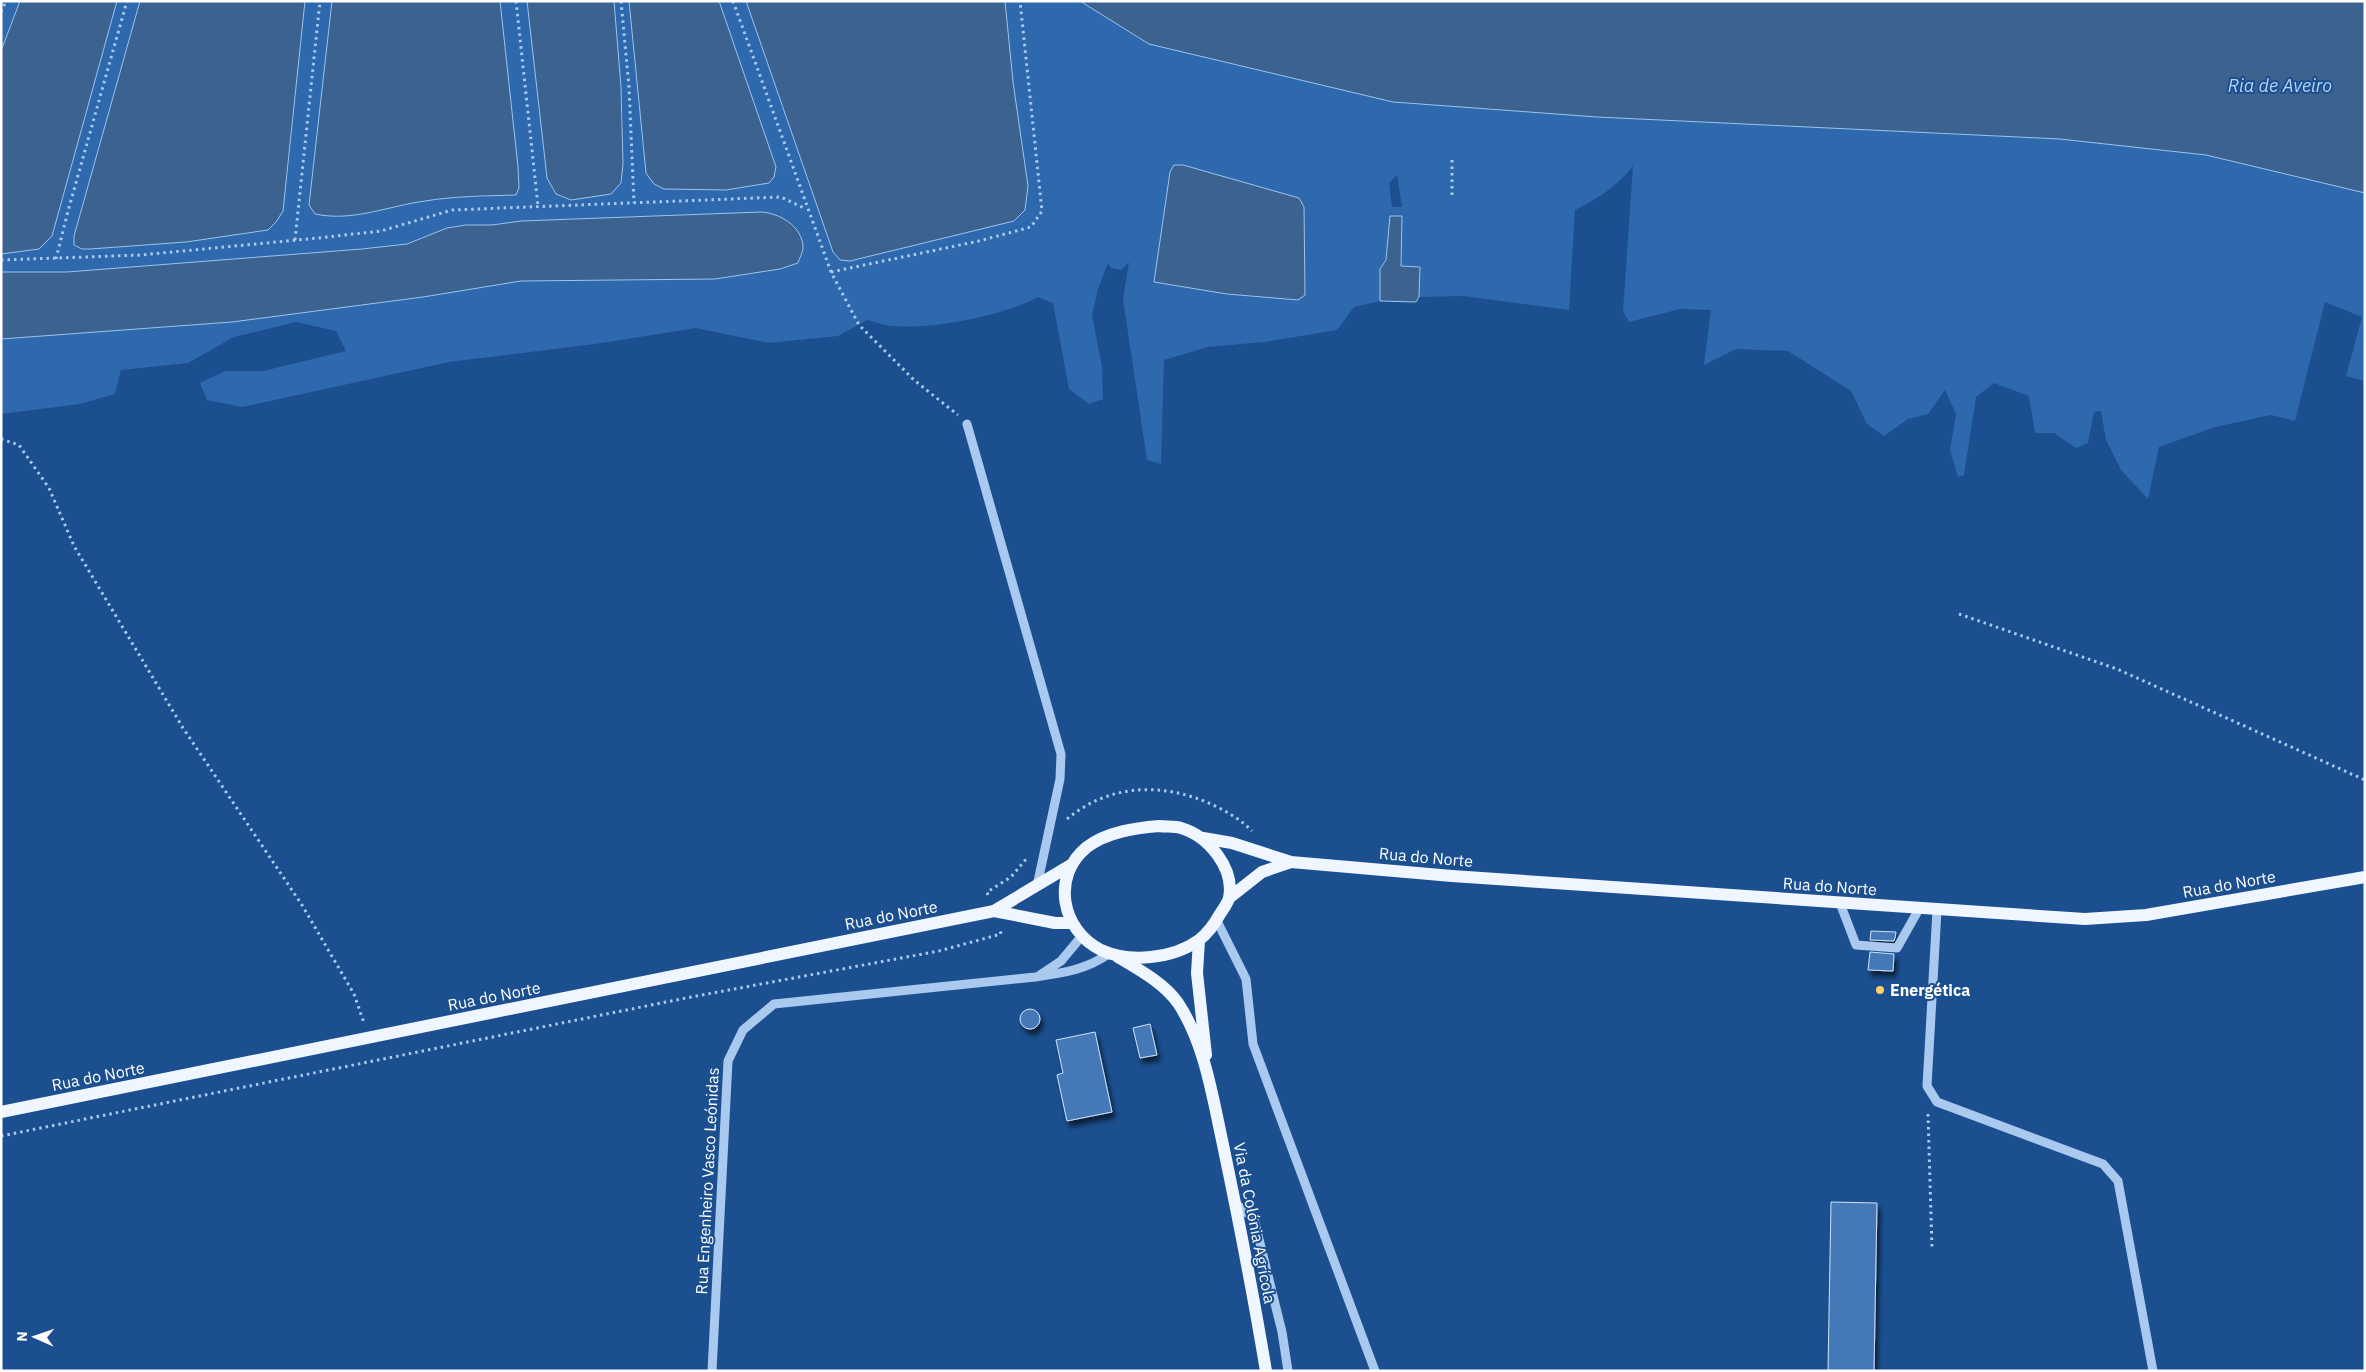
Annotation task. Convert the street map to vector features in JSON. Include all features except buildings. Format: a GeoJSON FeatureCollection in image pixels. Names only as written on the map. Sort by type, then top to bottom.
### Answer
{"type":"FeatureCollection","features":[{"type":"Feature","properties":{"kind":"main road"},"geometry":{"type":"LineString","coordinates":[[1159,826],[1181,828],[1203,838],[1217,855],[1228,876],[1229,898],[1216,920],[1199,940],[1172,953],[1152,956],[1113,955],[1082,937],[1071,923],[1065,908],[1065,885],[1071,865],[1088,847],[1116,833],[1136,828],[1159,826]]}},
{"type":"Feature","properties":{"kind":"main road","name":"Rua do Norte"},"geometry":{"type":"LineString","coordinates":[[1203,838],[1232,843],[1291,862],[1462,877],[2085,919],[2146,915],[2365,877]]}},
{"type":"Feature","properties":{"kind":"main road","name":"Rua do Norte"},"geometry":{"type":"LineString","coordinates":[[1229,898],[1262,872],[1291,862]]}},
{"type":"Feature","properties":{"kind":"main road","name":"Rua do Norte"},"geometry":{"type":"LineString","coordinates":[[1,1112],[994,911],[1071,865]]}},
{"type":"Feature","properties":{"kind":"main road","name":"Rua do Norte"},"geometry":{"type":"LineString","coordinates":[[994,911],[1055,923],[1071,923]]}},
{"type":"Feature","properties":{"kind":"main road","name":"Via da Colónia Agrícola"},"geometry":{"type":"LineString","coordinates":[[1199,940],[1197,973],[1209,1082]]}},
{"type":"Feature","properties":{"kind":"main road","name":"Via da Colónia Agrícola"},"geometry":{"type":"LineString","coordinates":[[1113,955],[1149,976],[1177,1001],[1191,1025],[1209,1082],[1235,1203],[1266,1371]]}},
{"type":"Feature","properties":{"kind":"street"},"geometry":{"type":"LineString","coordinates":[[967,424],[1061,754],[1060,779],[1037,886]]}},
{"type":"Feature","properties":{"kind":"street"},"geometry":{"type":"LineString","coordinates":[[1840,903],[1856,945],[1864,946],[1897,948],[1919,909]]}},
{"type":"Feature","properties":{"kind":"street"},"geometry":{"type":"LineString","coordinates":[[1937,910],[1927,1086],[1937,1102],[2103,1164],[2118,1180],[2154,1371]]}},
{"type":"Feature","properties":{"kind":"street"},"geometry":{"type":"LineString","coordinates":[[1216,920],[1246,979],[1253,1044],[1375,1371]]}},
{"type":"Feature","properties":{"kind":"street"},"geometry":{"type":"LineString","coordinates":[[1035,977],[1061,961],[1082,937]]}},
{"type":"Feature","properties":{"kind":"street","name":"Rua Engenheiro Vasco Leónidas"},"geometry":{"type":"LineString","coordinates":[[712,1371],[728,1061],[743,1030],[774,1004],[1073,972],[1113,955]]}},
{"type":"Feature","properties":{"kind":"street"},"geometry":{"type":"LineString","coordinates":[[1235,1203],[1254,1219],[1282,1332],[1288,1371]]}},
{"type":"Feature","properties":{"kind":"path"},"geometry":{"type":"LineString","coordinates":[[1,12],[6,1]]}},
{"type":"Feature","properties":{"kind":"path"},"geometry":{"type":"LineString","coordinates":[[56,259],[127,1]]}},
{"type":"Feature","properties":{"kind":"path"},"geometry":{"type":"LineString","coordinates":[[295,240],[320,1]]}},
{"type":"Feature","properties":{"kind":"path"},"geometry":{"type":"LineString","coordinates":[[516,1],[538,206]]}},
{"type":"Feature","properties":{"kind":"path"},"geometry":{"type":"LineString","coordinates":[[622,1],[629,87],[634,203]]}},
{"type":"Feature","properties":{"kind":"path"},"geometry":{"type":"LineString","coordinates":[[733,1],[806,209],[831,272],[859,325],[914,380],[951,408],[967,424]]}},
{"type":"Feature","properties":{"kind":"path"},"geometry":{"type":"LineString","coordinates":[[831,272],[979,241],[1031,227],[1042,211],[1020,1]]}},
{"type":"Feature","properties":{"kind":"path"},"geometry":{"type":"LineString","coordinates":[[1452,160],[1452,199]]}},
{"type":"Feature","properties":{"kind":"path"},"geometry":{"type":"LineString","coordinates":[[1,260],[141,255],[381,231],[452,210],[781,197],[806,209]]}},
{"type":"Feature","properties":{"kind":"path"},"geometry":{"type":"LineString","coordinates":[[1,439],[19,445],[49,488],[74,546],[183,728],[302,905],[354,994],[369,1038]]}},
{"type":"Feature","properties":{"kind":"path"},"geometry":{"type":"LineString","coordinates":[[1959,614],[2117,668],[2365,780]]}},
{"type":"Feature","properties":{"kind":"path"},"geometry":{"type":"LineString","coordinates":[[1927,1086],[1932,1249]]}},
{"type":"Feature","properties":{"kind":"shaded area"},"geometry":{"type":"Polygon","coordinates":[[[1,1],[20,1],[1,51],[1,1]]]}},
{"type":"Feature","properties":{"kind":"shaded area"},"geometry":{"type":"Polygon","coordinates":[[[117,1],[140,1],[74,236],[90,249],[186,242],[268,230],[287,179],[305,1],[332,1],[309,205],[316,214],[357,215],[423,201],[466,196],[483,197],[519,188],[500,1],[527,1],[547,178],[556,194],[621,183],[623,115],[614,1],[629,1],[646,173],[664,189],[726,190],[769,183],[775,167],[719,1],[746,1],[833,252],[850,261],[1014,221],[1025,210],[1005,1],[1080,1],[1149,44],[1393,102],[1597,117],[2060,139],[2206,155],[2365,193],[2365,381],[2346,376],[2362,317],[2325,302],[2295,421],[2271,415],[2215,427],[2159,447],[2148,499],[2121,470],[2106,440],[2101,411],[2094,412],[2088,443],[2076,448],[2054,433],[2035,433],[2029,396],[1994,383],[1976,397],[1964,475],[1958,477],[1950,450],[1956,414],[1945,390],[1928,414],[1908,419],[1884,436],[1867,424],[1851,391],[1788,351],[1736,349],[1704,365],[1711,310],[1680,309],[1629,322],[1623,311],[1633,166],[1621,180],[1607,191],[1575,210],[1569,310],[1463,296],[1419,297],[1420,267],[1400,266],[1402,217],[1386,260],[1380,269],[1380,301],[1354,307],[1337,330],[1264,342],[1208,347],[1164,360],[1161,464],[1147,460],[1123,299],[1129,262],[1121,270],[1111,268],[1108,263],[1098,289],[1092,315],[1102,367],[1103,399],[1089,404],[1069,389],[1053,303],[1038,297],[1024,304],[988,315],[927,326],[887,325],[867,320],[838,336],[769,343],[696,328],[602,343],[449,362],[242,407],[207,400],[200,383],[225,371],[263,371],[346,351],[336,331],[296,322],[234,337],[188,363],[121,370],[115,394],[80,404],[1,414],[1,339],[232,322],[423,297],[521,281],[715,279],[780,269],[798,263],[803,248],[800,235],[761,212],[521,221],[492,225],[466,225],[447,228],[407,244],[362,249],[67,272],[1,272],[1,254],[52,236],[117,1]],[[1170,172],[1154,282],[1227,294],[1298,300],[1305,295],[1290,195],[1238,182],[1170,172]],[[1397,175],[1389,183],[1392,207],[1402,207],[1397,175]]]}},
{"type":"Feature","properties":{"kind":"water"},"geometry":{"type":"Polygon","coordinates":[[[20,1],[117,1],[52,236],[39,249],[1,254],[1,51],[20,1]]]}},
{"type":"Feature","properties":{"kind":"water"},"geometry":{"type":"Polygon","coordinates":[[[140,1],[305,1],[283,211],[268,230],[186,242],[90,249],[82,249],[74,245],[74,236],[140,1]]]}},
{"type":"Feature","properties":{"kind":"water"},"geometry":{"type":"Polygon","coordinates":[[[332,1],[500,1],[518,167],[519,188],[516,195],[436,199],[357,215],[329,216],[315,214],[309,205],[332,1]]]}},
{"type":"Feature","properties":{"kind":"water"},"geometry":{"type":"Polygon","coordinates":[[[527,1],[614,1],[621,87],[623,164],[621,183],[611,194],[571,200],[556,194],[547,178],[527,1]]]}},
{"type":"Feature","properties":{"kind":"water"},"geometry":{"type":"Polygon","coordinates":[[[629,1],[719,1],[776,167],[774,177],[769,183],[726,190],[664,189],[654,184],[646,173],[629,1]]]}},
{"type":"Feature","properties":{"kind":"water"},"geometry":{"type":"Polygon","coordinates":[[[746,1],[1005,1],[1013,82],[1028,186],[1025,210],[1014,221],[850,261],[840,260],[833,252],[746,1]]]}},
{"type":"Feature","properties":{"kind":"water","name":"Ria de Aveiro"},"geometry":{"type":"Polygon","coordinates":[[[1080,1],[2365,1],[2365,193],[2206,155],[2060,139],[1597,117],[1393,102],[1149,44],[1080,1]]]}},
{"type":"Feature","properties":{"kind":"water"},"geometry":{"type":"Polygon","coordinates":[[[1174,165],[1183,165],[1299,198],[1304,207],[1305,295],[1298,300],[1227,294],[1154,282],[1170,172],[1174,165]]]}},
{"type":"Feature","properties":{"kind":"water"},"geometry":{"type":"Polygon","coordinates":[[[761,212],[782,218],[789,222],[799,233],[803,248],[798,263],[780,269],[715,279],[521,281],[423,297],[232,322],[1,339],[1,272],[67,272],[362,249],[407,244],[447,228],[466,225],[492,225],[521,221],[761,212]]]}},
{"type":"Feature","properties":{"kind":"water"},"geometry":{"type":"Polygon","coordinates":[[[1390,216],[1402,216],[1401,266],[1420,267],[1419,297],[1416,302],[1380,301],[1380,269],[1386,260],[1390,216]]]}},
{"type":"Feature","properties":{"kind":"place","name":"Energética"},"geometry":{"type":"Point","coordinates":[1880,990]}}]}
